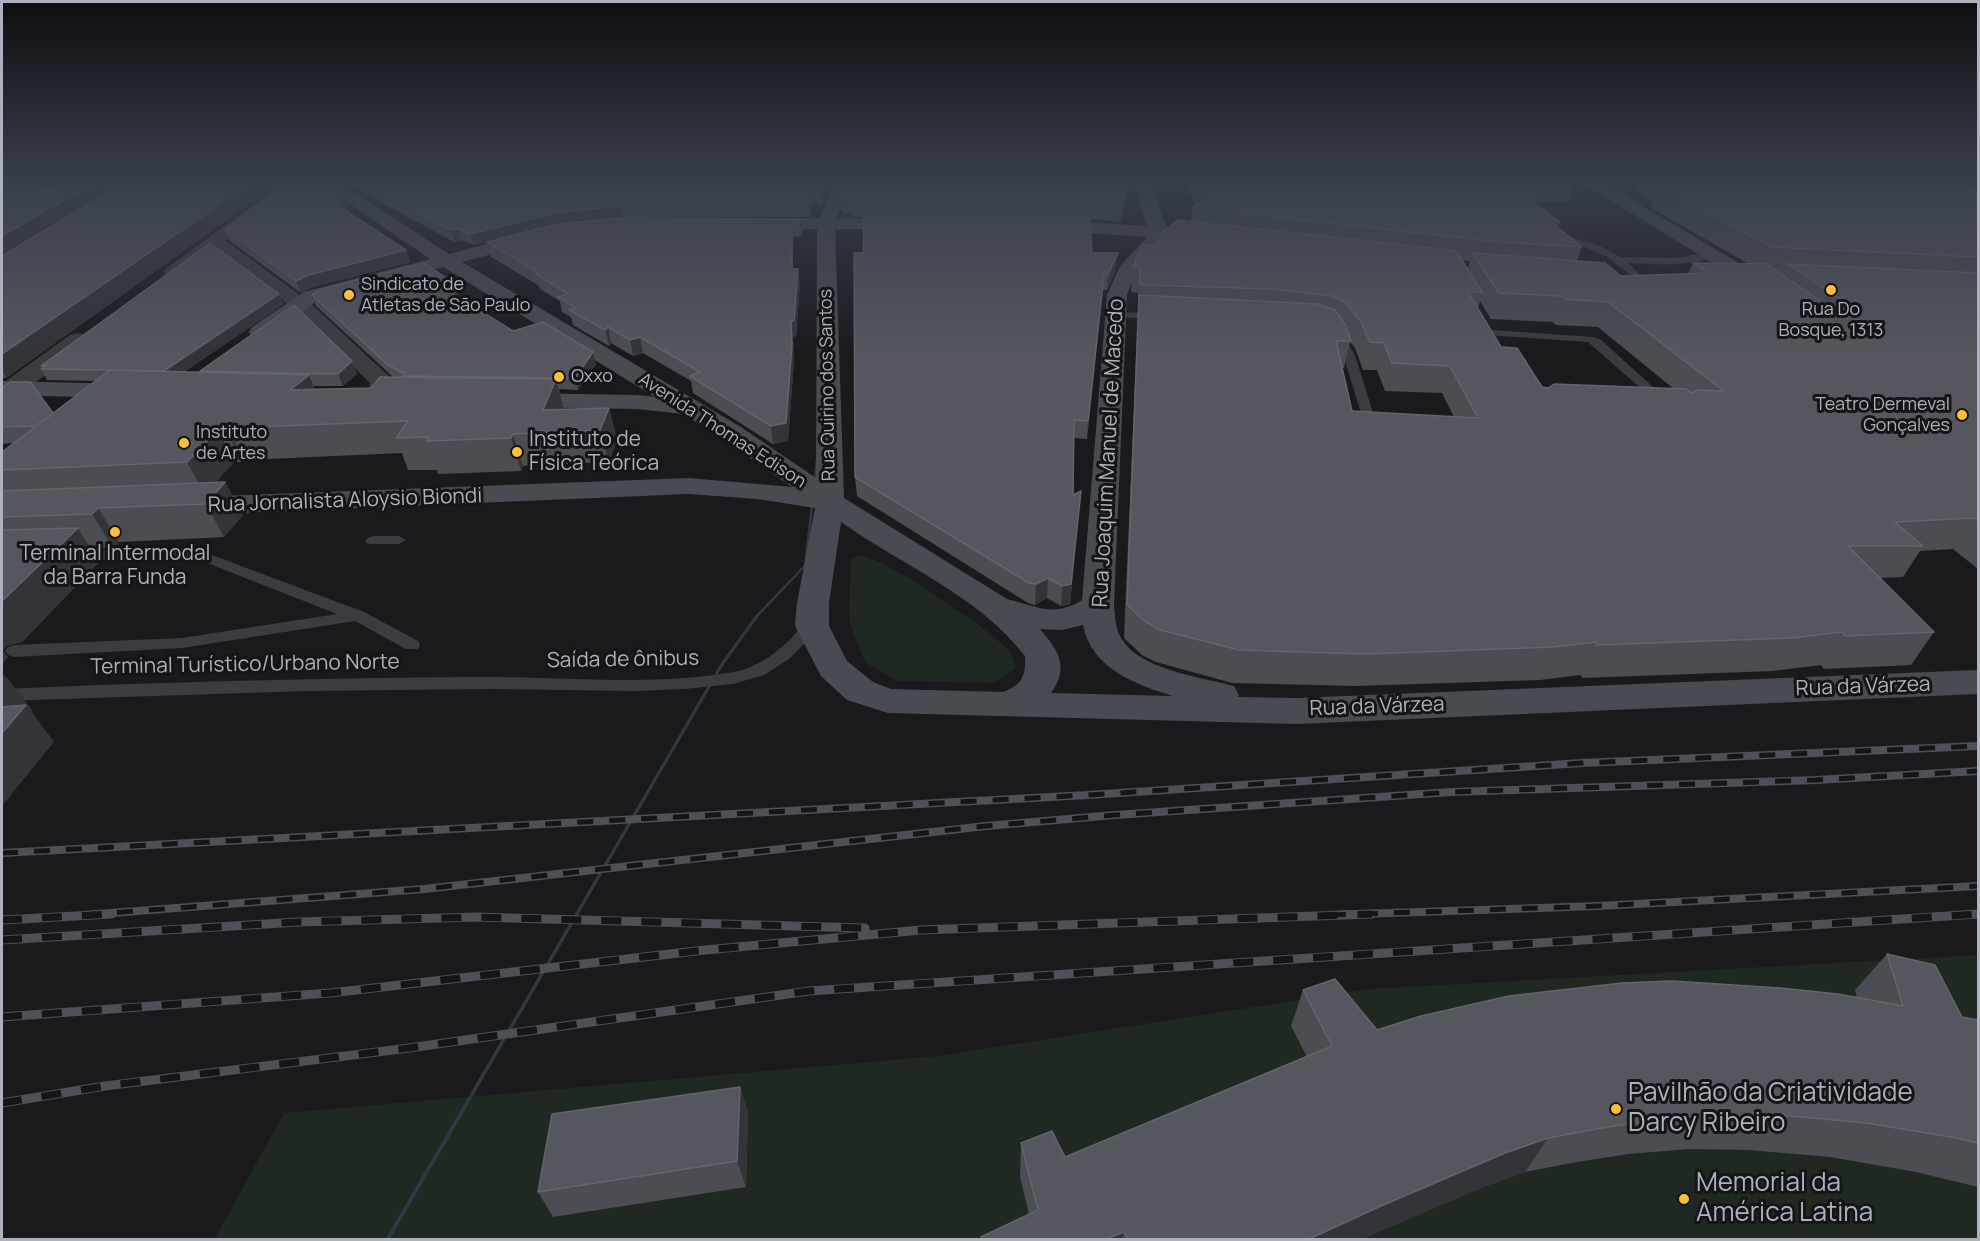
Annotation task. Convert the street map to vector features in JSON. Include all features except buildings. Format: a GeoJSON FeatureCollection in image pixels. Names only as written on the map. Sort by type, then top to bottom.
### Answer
{"type":"FeatureCollection","features":[{"type":"Feature","properties":{"kind":"street"},"geometry":{"type":"LineString","coordinates":[[161,280],[216,240]]}},
{"type":"Feature","properties":{"kind":"street","name":"Avenida Thomas Edison"},"geometry":{"type":"LineString","coordinates":[[414,240],[732,433],[830,502],[994,604],[1031,618],[1054,622],[1082,615],[1098,604]]}},
{"type":"Feature","properties":{"kind":"street"},"geometry":{"type":"LineString","coordinates":[[239,347],[300,304],[321,293],[523,240]]}},
{"type":"Feature","properties":{"kind":"street","name":"Rua Quirino dos Santos"},"geometry":{"type":"LineString","coordinates":[[812,626],[813,603],[830,502],[826,240]]}},
{"type":"Feature","properties":{"kind":"street","name":"Rua Joaquim Manuel de Macedo"},"geometry":{"type":"LineString","coordinates":[[1155,240],[1127,270],[1120,283],[1115,315],[1098,604],[1100,627],[1113,652],[1127,663],[1185,687],[1297,711]]}},
{"type":"Feature","properties":{"kind":"street"},"geometry":{"type":"LineString","coordinates":[[1689,240],[1762,282],[1720,279]]}},
{"type":"Feature","properties":{"kind":"street"},"geometry":{"type":"LineString","coordinates":[[210,244],[224,246],[300,304],[382,382],[378,398]]}},
{"type":"Feature","properties":{"kind":"street"},"geometry":{"type":"LineString","coordinates":[[1615,270],[1641,280],[1675,280]]}},
{"type":"Feature","properties":{"kind":"street"},"geometry":{"type":"LineString","coordinates":[[7,388],[93,329]]}},
{"type":"Feature","properties":{"kind":"street"},"geometry":{"type":"LineString","coordinates":[[585,400],[602,390],[610,381],[612,369],[607,358]]}},
{"type":"Feature","properties":{"kind":"street"},"geometry":{"type":"LineString","coordinates":[[7,388],[152,391]]}},
{"type":"Feature","properties":{"kind":"street"},"geometry":{"type":"LineString","coordinates":[[493,399],[637,402],[693,410]]}},
{"type":"Feature","properties":{"kind":"street","name":"Rua Jornalista Aloysio Biondi"},"geometry":{"type":"LineString","coordinates":[[689,486],[706,480],[729,463],[734,442],[732,433]]}},
{"type":"Feature","properties":{"kind":"street","name":"Rua Jornalista Aloysio Biondi"},"geometry":{"type":"LineString","coordinates":[[173,507],[689,486],[756,490],[830,502]]}},
{"type":"Feature","properties":{"kind":"street","name":"Avenida Thomas Edison"},"geometry":{"type":"LineString","coordinates":[[994,604],[1042,654],[1043,671],[1040,684],[1028,696],[1005,705]]}},
{"type":"Feature","properties":{"kind":"street","name":"Rua da Várzea"},"geometry":{"type":"LineString","coordinates":[[812,626],[833,669],[860,691],[888,701],[1297,711],[1978,682]]}},
{"type":"Feature","properties":{"kind":"lane"},"geometry":{"type":"LineString","coordinates":[[1561,240],[1565,244],[1588,244],[1609,254],[1615,270],[1713,254]]}},
{"type":"Feature","properties":{"kind":"lane"},"geometry":{"type":"LineString","coordinates":[[1115,315],[1171,317]]}},
{"type":"Feature","properties":{"kind":"lane"},"geometry":{"type":"LineString","coordinates":[[1323,328],[1334,331],[1340,337],[1349,355],[1372,432]]}},
{"type":"Feature","properties":{"kind":"lane"},"geometry":{"type":"LineString","coordinates":[[1491,333],[1590,339],[1597,342],[1666,404],[1640,399]]}},
{"type":"Feature","properties":{"kind":"lane"},"geometry":{"type":"LineString","coordinates":[[373,541],[399,540]]}},
{"type":"Feature","properties":{"kind":"lane"},"geometry":{"type":"LineString","coordinates":[[53,556],[186,553],[207,558],[358,616],[412,645]]}},
{"type":"Feature","properties":{"kind":"lane"},"geometry":{"type":"LineString","coordinates":[[14,651],[182,643],[358,616]]}},
{"type":"Feature","properties":{"kind":"lane","name":"Saída de ônibus"},"geometry":{"type":"LineString","coordinates":[[489,683],[648,686],[709,681],[748,674],[775,662],[798,643],[812,626]]}},
{"type":"Feature","properties":{"kind":"lane","name":"Terminal Turístico/Urbano Norte"},"geometry":{"type":"LineString","coordinates":[[2,695],[273,685],[489,683]]}},
{"type":"Feature","properties":{"kind":"shaded area"},"geometry":{"type":"Polygon","coordinates":[[[825,240],[825,395],[807,565],[759,616],[724,664],[390,1239],[385,1240],[721,663],[755,616],[804,565],[823,395],[825,240]]]}},
{"type":"Feature","properties":{"kind":"shaded area"},"geometry":{"type":"Polygon","coordinates":[[[862,556],[877,561],[911,579],[980,626],[1011,651],[1016,668],[993,683],[899,681],[865,662],[849,618],[851,558],[862,556]]]}},
{"type":"Feature","properties":{"kind":"shaded area","name":"Memorial da América Latina"},"geometry":{"type":"Polygon","coordinates":[[[1978,955],[1978,1239],[214,1240],[284,1113],[938,1056],[1370,989],[1978,955]]]}},
{"type":"Feature","properties":{"kind":"railway"},"geometry":{"type":"LineString","coordinates":[[2,853],[1088,795],[1582,763],[1978,746]]}},
{"type":"Feature","properties":{"kind":"railway"},"geometry":{"type":"LineString","coordinates":[[85,915],[424,889],[986,826],[1115,815],[1452,792],[1816,780],[1978,771]]}},
{"type":"Feature","properties":{"kind":"railway"},"geometry":{"type":"LineString","coordinates":[[1330,915],[1598,906],[1978,886]]}},
{"type":"Feature","properties":{"kind":"railway"},"geometry":{"type":"LineString","coordinates":[[2,920],[112,914]]}},
{"type":"Feature","properties":{"kind":"railway"},"geometry":{"type":"LineString","coordinates":[[2,1017],[330,993],[705,950],[921,930],[1372,914]]}},
{"type":"Feature","properties":{"kind":"railway"},"geometry":{"type":"LineString","coordinates":[[2,1103],[105,1086],[409,1048],[809,991],[1978,914],[1955,915]]}},
{"type":"Feature","properties":{"kind":"railway"},"geometry":{"type":"LineString","coordinates":[[2,940],[299,922],[476,917],[865,928]]}},
{"type":"Feature","properties":{"kind":"place","name":"Rua Do Bosque, 1313"},"geometry":{"type":"Point","coordinates":[1831,290]}},
{"type":"Feature","properties":{"kind":"place","name":"Sindicato de Atletas de São Paulo"},"geometry":{"type":"Point","coordinates":[349,295]}},
{"type":"Feature","properties":{"kind":"place","name":"Oxxo"},"geometry":{"type":"Point","coordinates":[559,377]}},
{"type":"Feature","properties":{"kind":"place","name":"Teatro Dermeval Gonçalves"},"geometry":{"type":"Point","coordinates":[1962,415]}},
{"type":"Feature","properties":{"kind":"place","name":"Instituto de Artes"},"geometry":{"type":"Point","coordinates":[184,443]}},
{"type":"Feature","properties":{"kind":"place","name":"Instituto de Física Teórica"},"geometry":{"type":"Point","coordinates":[517,452]}},
{"type":"Feature","properties":{"kind":"place","name":"Terminal Intermodal da Barra Funda"},"geometry":{"type":"Point","coordinates":[115,532]}},
{"type":"Feature","properties":{"kind":"place","name":"Pavilhão da Criatividade Darcy Ribeiro"},"geometry":{"type":"Point","coordinates":[1616,1109]}},
{"type":"Feature","properties":{"kind":"place","name":"Memorial da América Latina"},"geometry":{"type":"Point","coordinates":[1684,1199]}}]}
